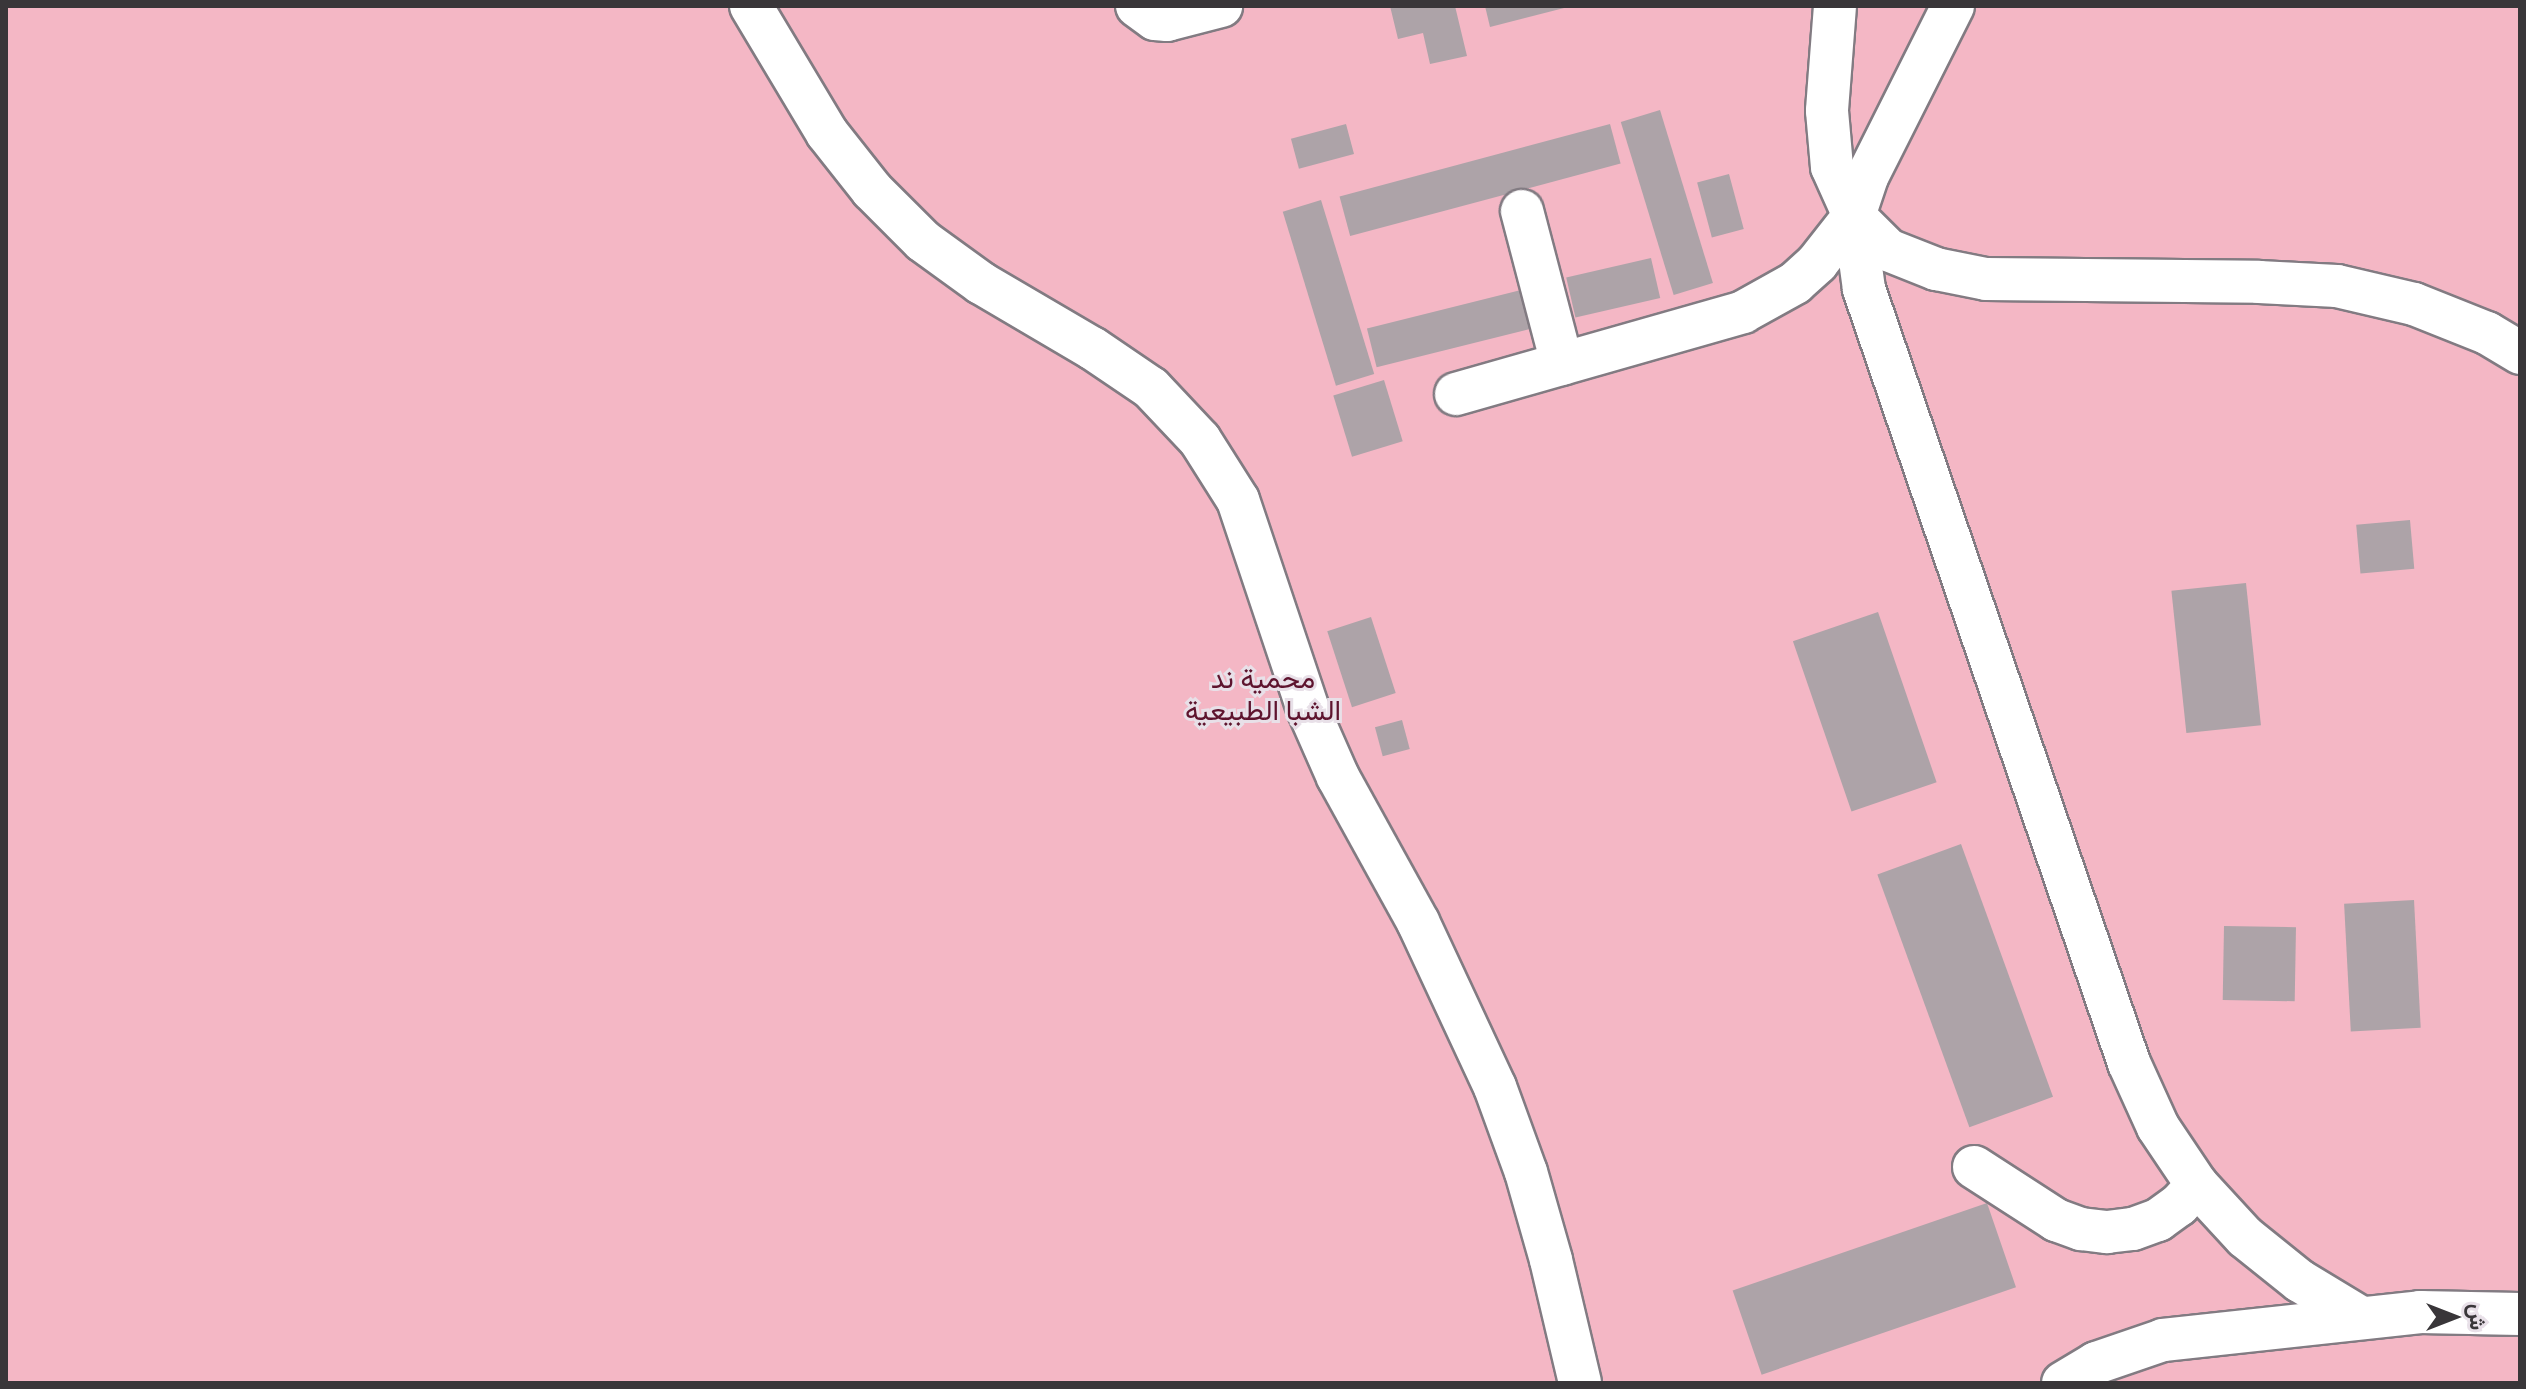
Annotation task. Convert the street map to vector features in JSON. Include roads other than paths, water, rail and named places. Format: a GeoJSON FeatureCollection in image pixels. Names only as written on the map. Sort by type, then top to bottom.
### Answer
{"type":"FeatureCollection","features":[{"type":"Feature","properties":{"kind":"lane"},"geometry":{"type":"LineString","coordinates":[[751,6],[827,133],[872,190],[923,241],[981,283],[1092,348],[1151,388],[1200,440],[1238,500],[1298,681],[1332,763],[1372,844],[1425,935],[1495,1087],[1526,1172],[1551,1260],[1580,1383]]}},
{"type":"Feature","properties":{"kind":"lane"},"geometry":{"type":"LineString","coordinates":[[1137,6],[1155,19],[1167,20],[1221,6]]}},
{"type":"Feature","properties":{"kind":"lane"},"geometry":{"type":"LineString","coordinates":[[1835,6],[1829,57],[1828,125],[1832,167],[1854,216],[1888,250],[1936,269],[1986,279],[2259,282],[2337,286],[2414,304],[2487,333],[2520,353]]}},
{"type":"Feature","properties":{"kind":"lane"},"geometry":{"type":"LineString","coordinates":[[1456,394],[1743,312],[1770,299],[1817,263],[1854,216],[1867,177],[1953,6]]}},
{"type":"Feature","properties":{"kind":"lane"},"geometry":{"type":"LineString","coordinates":[[1522,211],[1562,364]]}},
{"type":"Feature","properties":{"kind":"lane"},"geometry":{"type":"LineString","coordinates":[[1854,216],[1856,253],[1875,324],[2129,1063],[2158,1127],[2197,1185],[2245,1237],[2300,1281],[2361,1318]]}},
{"type":"Feature","properties":{"kind":"lane"},"geometry":{"type":"LineString","coordinates":[[1974,1167],[2056,1220],[2081,1229],[2107,1232],[2133,1229],[2158,1220],[2197,1185]]}},
{"type":"Feature","properties":{"kind":"lane"},"geometry":{"type":"LineString","coordinates":[[2063,1383],[2096,1363],[2163,1340],[2420,1312],[2520,1314]]}},
{"type":"Feature","properties":{"kind":"park label","name":"محمية ند الشبا الطبيعية"},"geometry":{"type":"Point","coordinates":[1263,694]}}]}
